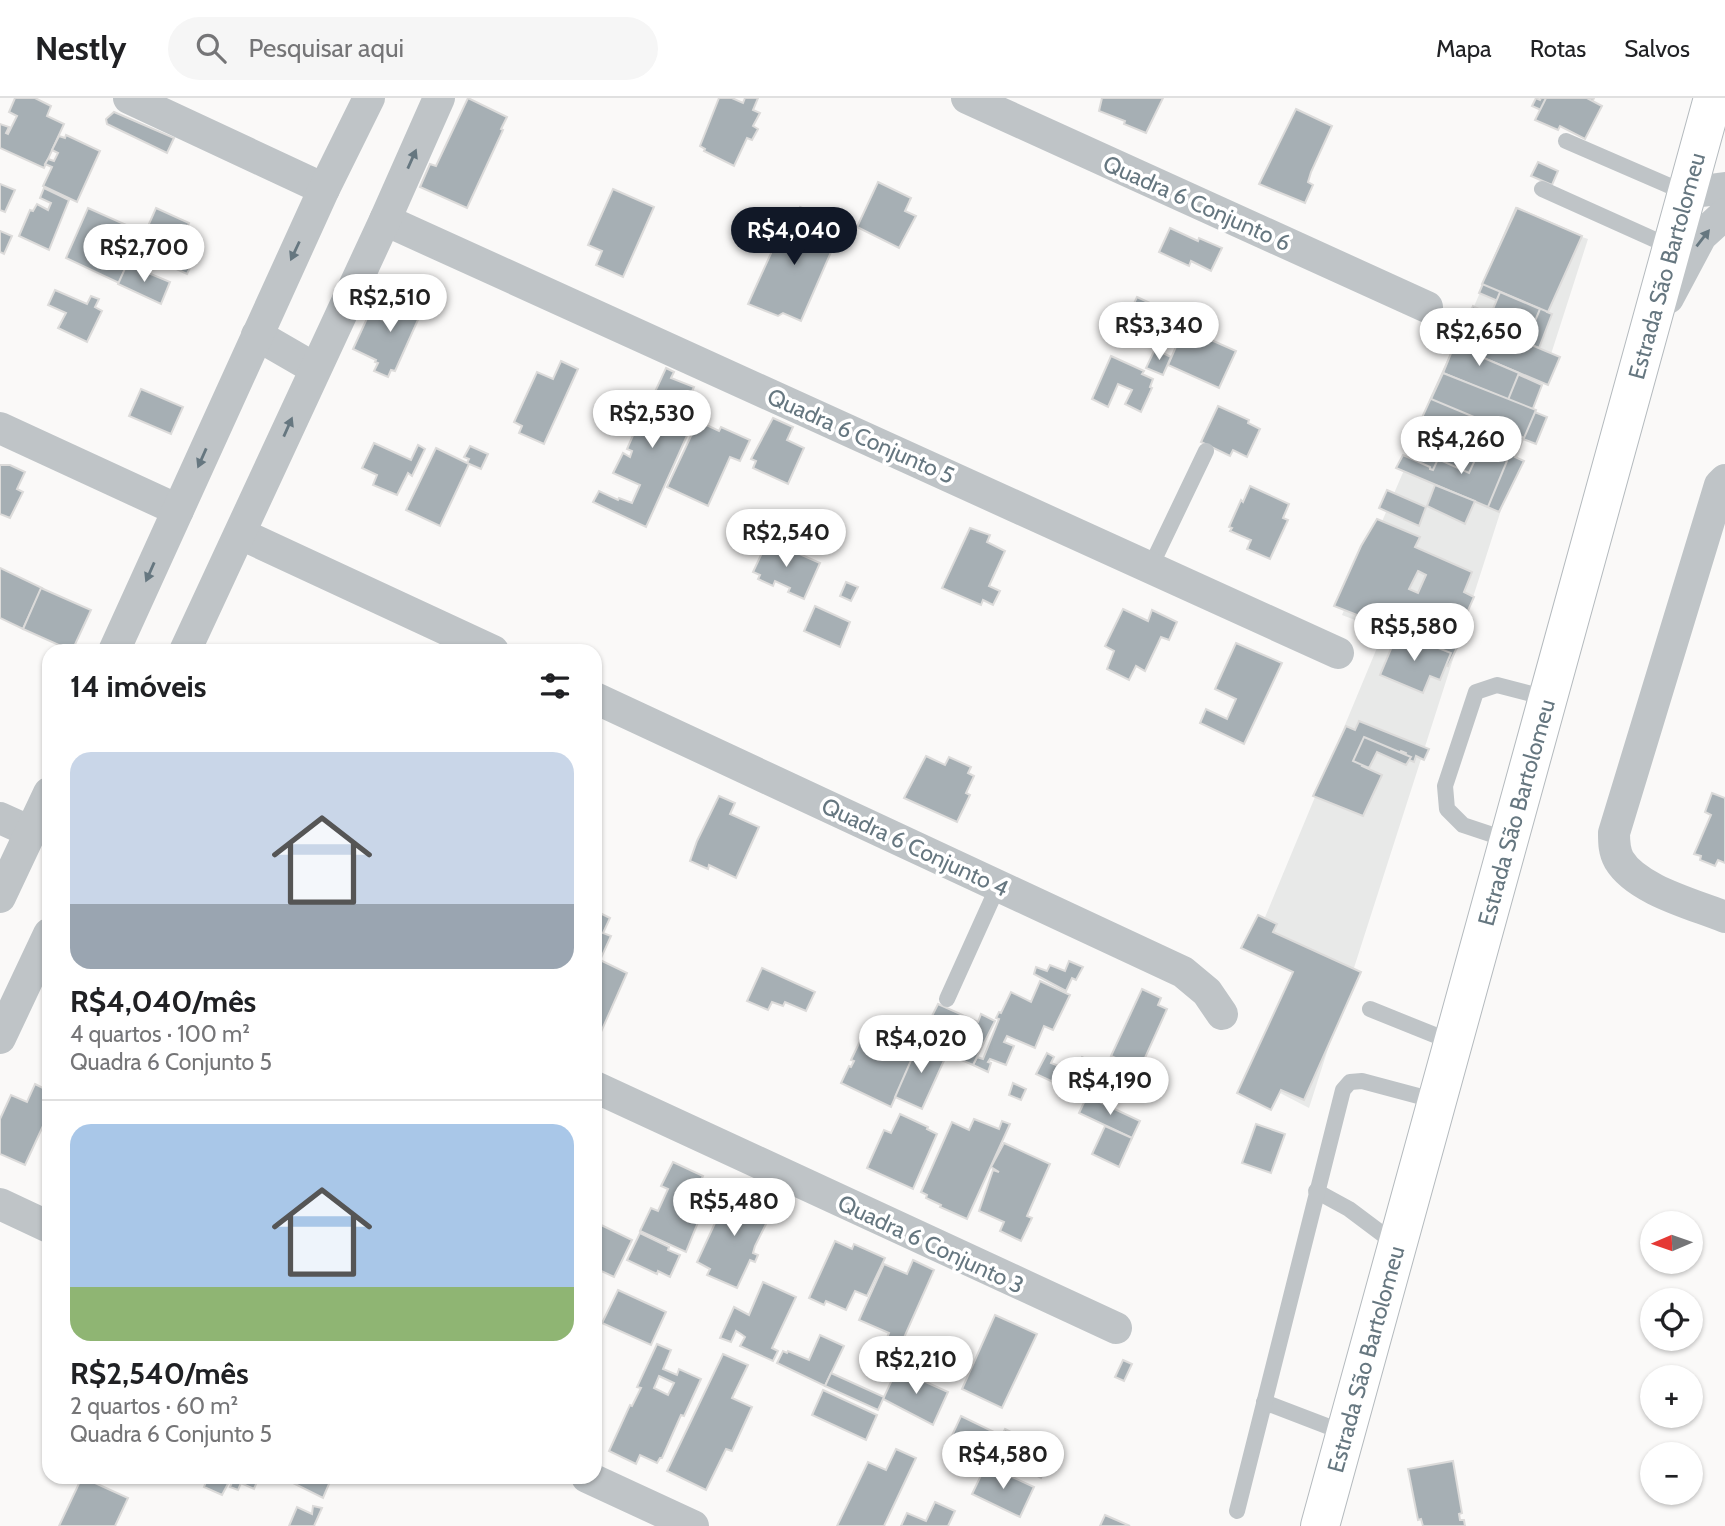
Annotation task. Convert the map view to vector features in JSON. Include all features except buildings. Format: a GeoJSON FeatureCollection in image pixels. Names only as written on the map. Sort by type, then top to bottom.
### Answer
{"type":"FeatureCollection","features":[{"type":"Feature","properties":{"kind":"street"},"geometry":{"type":"LineString","coordinates":[[129,98],[324,189]]}},
{"type":"Feature","properties":{"kind":"street"},"geometry":{"type":"LineString","coordinates":[[117,644],[324,189],[369,98]]}},
{"type":"Feature","properties":{"kind":"street"},"geometry":{"type":"LineString","coordinates":[[187,644],[241,534],[314,368],[385,220],[439,98]]}},
{"type":"Feature","properties":{"kind":"street","name":"Quadra 6 Conjunto 6"},"geometry":{"type":"LineString","coordinates":[[967,98],[1427,307]]}},
{"type":"Feature","properties":{"kind":"street","name":"Estrada São Bartolomeu"},"geometry":{"type":"LineString","coordinates":[[1320,1526],[1645,340],[1713,107]]}},
{"type":"Feature","properties":{"kind":"street"},"geometry":{"type":"LineString","coordinates":[[1686,193],[1725,188]]}},
{"type":"Feature","properties":{"kind":"street"},"geometry":{"type":"LineString","coordinates":[[1645,340],[1701,236],[1725,214]]}},
{"type":"Feature","properties":{"kind":"street","name":"Quadra 6 Conjunto 5"},"geometry":{"type":"LineString","coordinates":[[385,220],[1338,653]]}},
{"type":"Feature","properties":{"kind":"street"},"geometry":{"type":"LineString","coordinates":[[257,335],[314,368]]}},
{"type":"Feature","properties":{"kind":"street"},"geometry":{"type":"LineString","coordinates":[[0,428],[178,510]]}},
{"type":"Feature","properties":{"kind":"street"},"geometry":{"type":"LineString","coordinates":[[1723,482],[1614,833],[1614,848],[1619,860],[1641,882],[1725,917]]}},
{"type":"Feature","properties":{"kind":"street"},"geometry":{"type":"LineString","coordinates":[[241,534],[478,644]]}},
{"type":"Feature","properties":{"kind":"street","name":"Quadra 6 Conjunto 4"},"geometry":{"type":"LineString","coordinates":[[602,701],[1182,972],[1207,992],[1222,1014]]}},
{"type":"Feature","properties":{"kind":"street"},"geometry":{"type":"LineString","coordinates":[[0,897],[42,808]]}},
{"type":"Feature","properties":{"kind":"street"},"geometry":{"type":"LineString","coordinates":[[0,818],[31,832]]}},
{"type":"Feature","properties":{"kind":"street"},"geometry":{"type":"LineString","coordinates":[[4,1018],[42,947]]}},
{"type":"Feature","properties":{"kind":"street","name":"Quadra 6 Conjunto 3"},"geometry":{"type":"LineString","coordinates":[[602,1090],[1116,1328]]}},
{"type":"Feature","properties":{"kind":"street"},"geometry":{"type":"LineString","coordinates":[[0,1204],[42,1224]]}},
{"type":"Feature","properties":{"kind":"street"},"geometry":{"type":"LineString","coordinates":[[602,1484],[693,1526]]}},
{"type":"Feature","properties":{"kind":"lane"},"geometry":{"type":"LineString","coordinates":[[1566,141],[1686,193]]}},
{"type":"Feature","properties":{"kind":"lane"},"geometry":{"type":"LineString","coordinates":[[1542,189],[1671,247]]}},
{"type":"Feature","properties":{"kind":"lane"},"geometry":{"type":"LineString","coordinates":[[1150,568],[1206,451]]}},
{"type":"Feature","properties":{"kind":"lane"},"geometry":{"type":"LineString","coordinates":[[1508,840],[1464,825],[1447,809],[1445,786],[1476,692],[1497,685],[1547,698]]}},
{"type":"Feature","properties":{"kind":"lane"},"geometry":{"type":"LineString","coordinates":[[947,999],[998,886]]}},
{"type":"Feature","properties":{"kind":"lane"},"geometry":{"type":"LineString","coordinates":[[1370,1009],[1453,1042]]}},
{"type":"Feature","properties":{"kind":"lane"},"geometry":{"type":"LineString","coordinates":[[1237,1511],[1343,1090],[1350,1082],[1362,1081],[1437,1101]]}},
{"type":"Feature","properties":{"kind":"lane"},"geometry":{"type":"LineString","coordinates":[[1316,1191],[1349,1209],[1397,1245]]}},
{"type":"Feature","properties":{"kind":"lane"},"geometry":{"type":"LineString","coordinates":[[1264,1402],[1345,1433]]}},
{"type":"Feature","properties":{"kind":"shaded area"},"geometry":{"type":"Polygon","coordinates":[[[1514,213],[1588,239],[1309,1108],[1249,1077],[1301,974],[1251,951],[1384,631],[1342,615],[1514,213]]]}}]}
